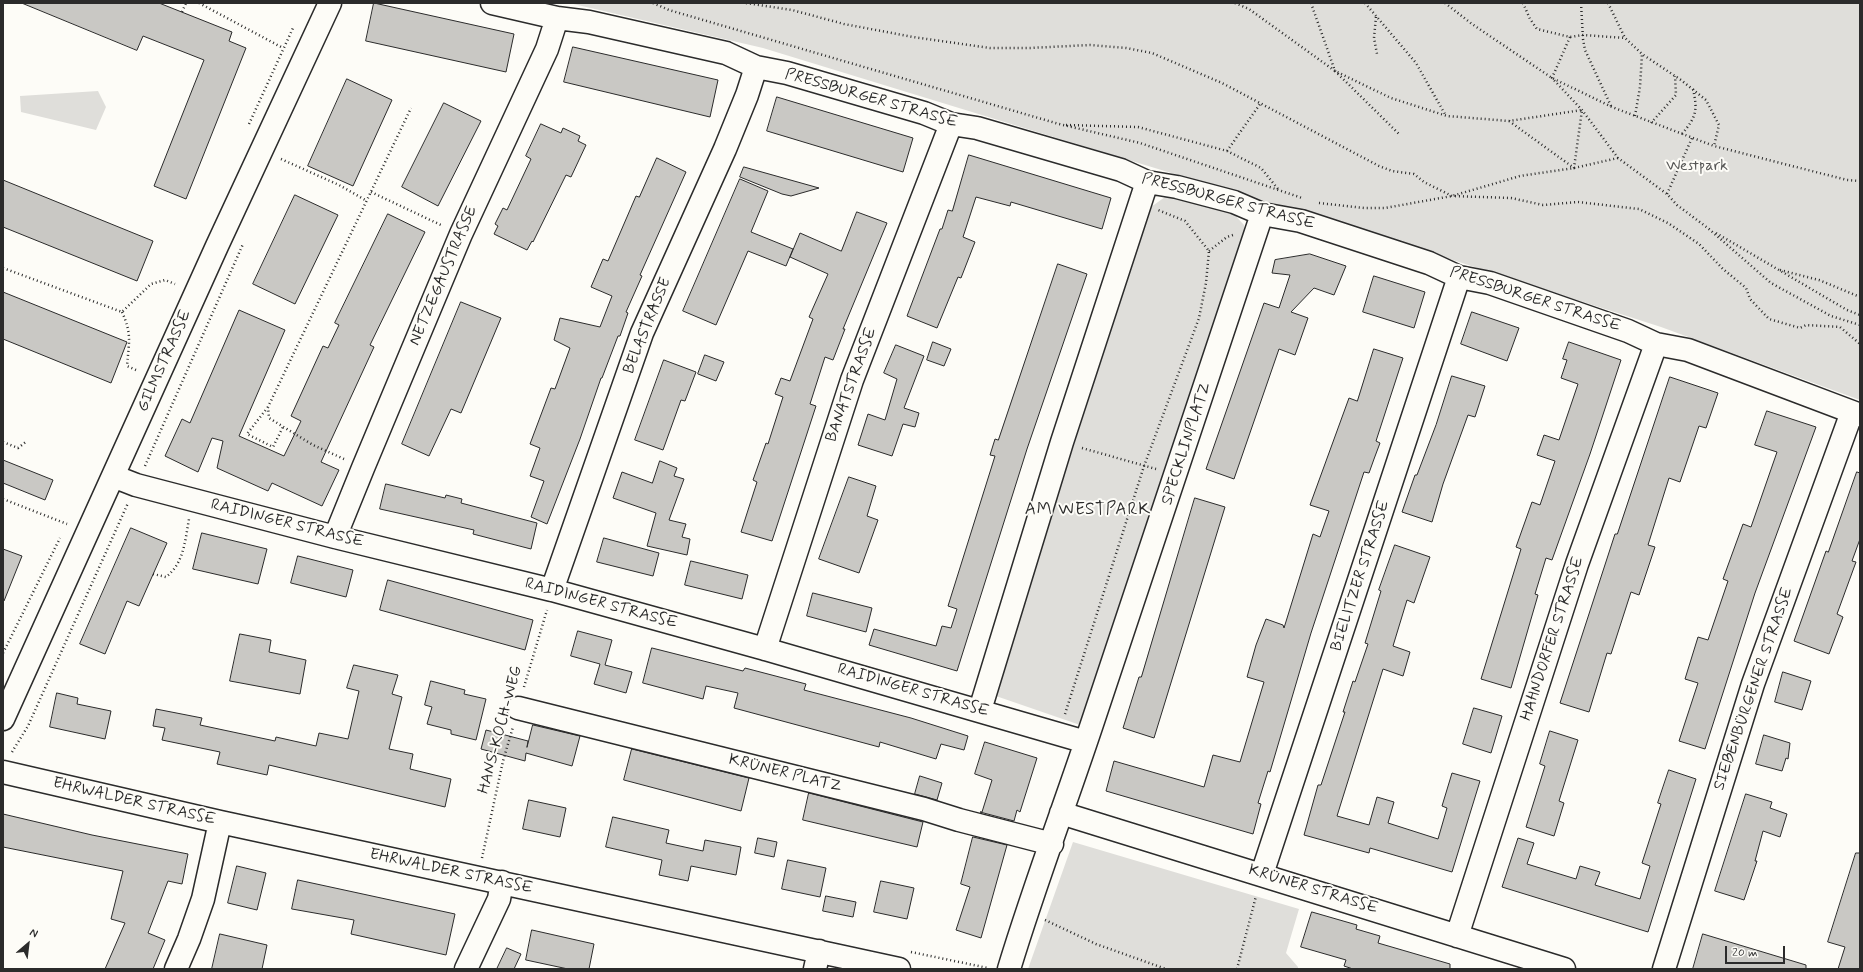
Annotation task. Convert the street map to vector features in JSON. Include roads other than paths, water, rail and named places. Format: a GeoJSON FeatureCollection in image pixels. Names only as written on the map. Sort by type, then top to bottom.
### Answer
{"type":"FeatureCollection","features":[{"type":"Feature","properties":{"kind":"street","name":"GILMSTRASSE"},"geometry":{"type":"LineString","coordinates":[[3,719],[303,58],[330,3]]}},
{"type":"Feature","properties":{"kind":"street","name":"PRESSBURGER STRASSE"},"geometry":{"type":"LineString","coordinates":[[492,3],[557,18],[589,22],[726,53],[756,67],[787,73],[924,113],[952,124],[977,128],[1121,170],[1144,191],[1177,187],[1234,202],[1262,214],[1301,221],[1429,263],[1459,277],[1490,283],[1628,331],[1656,344],[1688,350],[1856,413]]}},
{"type":"Feature","properties":{"kind":"street","name":"NETZEGAUSTRASSE"},"geometry":{"type":"LineString","coordinates":[[336,537],[363,468],[461,234],[547,49],[557,18]]}},
{"type":"Feature","properties":{"kind":"street","name":"BELASTRASSE"},"geometry":{"type":"LineString","coordinates":[[552,590],[642,333],[725,149],[747,95],[756,67]]}},
{"type":"Feature","properties":{"kind":"street","name":"BANATSTRASSE"},"geometry":{"type":"LineString","coordinates":[[765,649],[852,380],[952,124]]}},
{"type":"Feature","properties":{"kind":"street"},"geometry":{"type":"LineString","coordinates":[[980,710],[1062,442],[1144,191]]}},
{"type":"Feature","properties":{"kind":"street","name":"SPECKLINPLATZ"},"geometry":{"type":"LineString","coordinates":[[1086,742],[1262,214]]}},
{"type":"Feature","properties":{"kind":"street","name":"BIELITZER STRASSE"},"geometry":{"type":"LineString","coordinates":[[1262,874],[1459,277]]}},
{"type":"Feature","properties":{"kind":"street","name":"HAHNDORFER STRASSE"},"geometry":{"type":"LineString","coordinates":[[1457,936],[1576,564],[1656,344]]}},
{"type":"Feature","properties":{"kind":"street","name":"SIEBENBÜRGENER STRASSE"},"geometry":{"type":"LineString","coordinates":[[1664,969],[1753,684],[1856,413]]}},
{"type":"Feature","properties":{"kind":"street","name":"RAIDINGER STRASSE"},"geometry":{"type":"LineString","coordinates":[[113,476],[136,485],[192,500],[552,590],[980,710],[1086,742]]}},
{"type":"Feature","properties":{"kind":"street","name":"KRÜNER PLATZ"},"geometry":{"type":"LineString","coordinates":[[518,708],[924,809],[959,820],[1052,844]]}},
{"type":"Feature","properties":{"kind":"street"},"geometry":{"type":"LineString","coordinates":[[1009,969],[1027,911],[1052,844],[1061,813],[1086,742]]}},
{"type":"Feature","properties":{"kind":"street","name":"EHRWALDER STRASSE"},"geometry":{"type":"LineString","coordinates":[[6,764],[220,822],[477,878],[502,882],[817,960],[899,969]]}},
{"type":"Feature","properties":{"kind":"street","name":"KRÜNER STRASSE"},"geometry":{"type":"LineString","coordinates":[[1061,813],[1262,874],[1564,969]]}},
{"type":"Feature","properties":{"kind":"street"},"geometry":{"type":"LineString","coordinates":[[176,969],[189,939],[203,899],[220,822]]}},
{"type":"Feature","properties":{"kind":"street"},"geometry":{"type":"LineString","coordinates":[[466,969],[499,898],[502,882]]}},
{"type":"Feature","properties":{"kind":"district","name":"AM WESTPARK"},"geometry":{"type":"Point","coordinates":[1088,510]}},
{"type":"Feature","properties":{"kind":"park label","name":"Westpark"},"geometry":{"type":"Point","coordinates":[1697,167]}}]}
